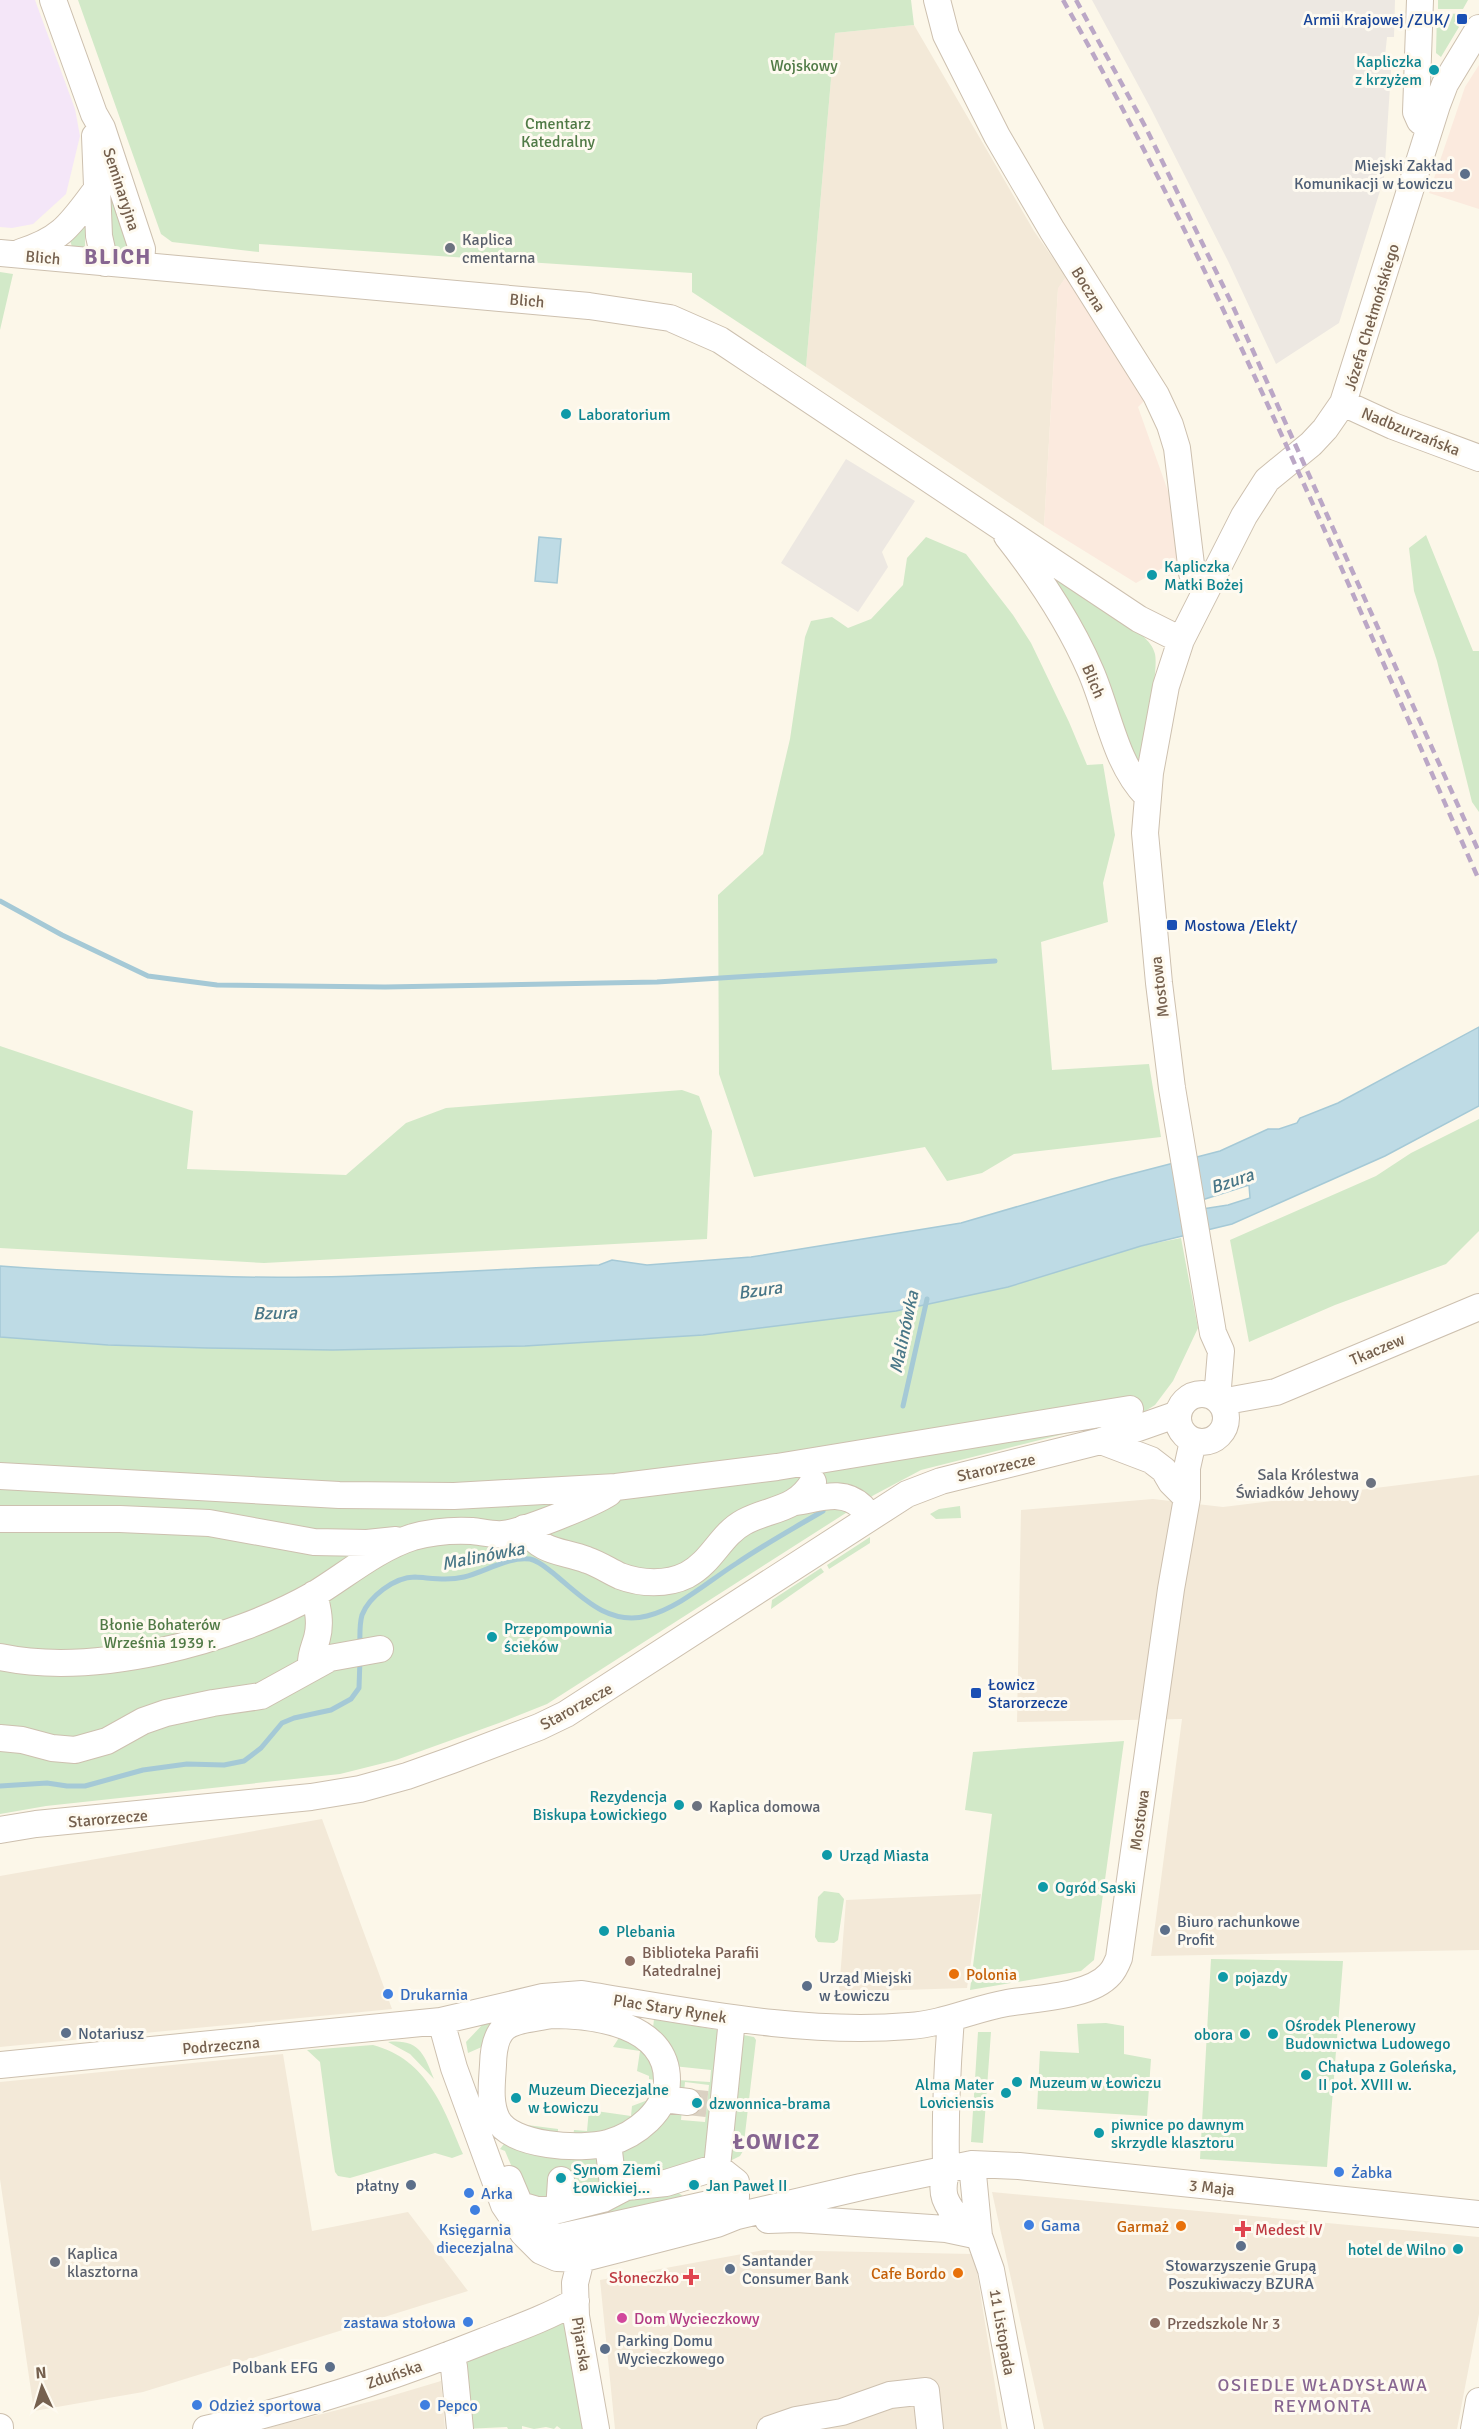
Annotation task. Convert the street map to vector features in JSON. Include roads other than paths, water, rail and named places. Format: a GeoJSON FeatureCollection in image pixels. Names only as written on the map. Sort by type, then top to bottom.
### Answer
{"type":"FeatureCollection","features":[{"type":"Feature","properties":{"kind":"street","name":"Seminaryjna"},"geometry":{"type":"LineString","coordinates":[[53,0],[94,114],[102,128],[142,249],[141,266]]}},
{"type":"Feature","properties":{"kind":"street","name":"Boczna"},"geometry":{"type":"LineString","coordinates":[[937,0],[946,35],[997,136],[1052,230],[1156,395],[1170,425],[1177,448],[1192,573],[1209,583]]}},
{"type":"Feature","properties":{"kind":"street"},"geometry":{"type":"LineString","coordinates":[[1420,0],[1416,112],[1420,121],[1429,127]]}},
{"type":"Feature","properties":{"kind":"street","name":"Józefa Chełmońskiego"},"geometry":{"type":"LineString","coordinates":[[1181,640],[1244,516],[1267,480],[1311,444],[1344,403],[1429,127],[1445,84],[1479,28]]}},
{"type":"Feature","properties":{"kind":"street","name":"Seminaryjna"},"geometry":{"type":"LineString","coordinates":[[94,114],[99,236],[105,262]]}},
{"type":"Feature","properties":{"kind":"street","name":"Seminaryjna"},"geometry":{"type":"LineString","coordinates":[[7,254],[44,245],[66,229],[97,189]]}},
{"type":"Feature","properties":{"kind":"street","name":"Blich"},"geometry":{"type":"LineString","coordinates":[[7,254],[589,306],[670,318],[720,340],[996,522],[1037,561],[1181,640]]}},
{"type":"Feature","properties":{"kind":"street","name":"Nadbzurzańska"},"geometry":{"type":"LineString","coordinates":[[1344,403],[1393,426],[1479,458]]}},
{"type":"Feature","properties":{"kind":"street","name":"Blich"},"geometry":{"type":"LineString","coordinates":[[1037,561],[1081,650],[1131,779],[1147,796]]}},
{"type":"Feature","properties":{"kind":"street","name":"Mostowa"},"geometry":{"type":"LineString","coordinates":[[1181,640],[1166,686],[1154,747],[1147,796],[1145,833],[1149,899],[1173,1088],[1213,1330],[1221,1351],[1216,1404]]}},
{"type":"Feature","properties":{"kind":"street","name":"Tkaczew"},"geometry":{"type":"LineString","coordinates":[[1216,1404],[1276,1392],[1479,1307]]}},
{"type":"Feature","properties":{"kind":"street"},"geometry":{"type":"LineString","coordinates":[[1185,1401],[1216,1404],[1223,1432],[1191,1432],[1185,1401]]}},
{"type":"Feature","properties":{"kind":"street"},"geometry":{"type":"LineString","coordinates":[[0,1476],[339,1495],[454,1496],[616,1487],[777,1467],[1130,1409]]}},
{"type":"Feature","properties":{"kind":"street","name":"Mostowa"},"geometry":{"type":"LineString","coordinates":[[951,2019],[992,2006],[1093,1988],[1111,1974],[1119,1958],[1171,1588],[1187,1498],[1187,1468],[1191,1432]]}},
{"type":"Feature","properties":{"kind":"street","name":"Starorzecze"},"geometry":{"type":"LineString","coordinates":[[0,1830],[36,1824],[311,1797],[360,1789],[407,1776],[539,1727],[594,1699],[908,1494],[941,1481],[1101,1441],[1191,1432]]}},
{"type":"Feature","properties":{"kind":"street"},"geometry":{"type":"LineString","coordinates":[[1101,1441],[1151,1460],[1164,1470],[1171,1482],[1187,1498]]}},
{"type":"Feature","properties":{"kind":"street"},"geometry":{"type":"LineString","coordinates":[[795,1502],[807,1493],[813,1482]]}},
{"type":"Feature","properties":{"kind":"street"},"geometry":{"type":"LineString","coordinates":[[0,1519],[209,1522],[314,1542],[367,1543],[469,1531],[503,1534],[607,1495],[616,1487]]}},
{"type":"Feature","properties":{"kind":"street"},"geometry":{"type":"LineString","coordinates":[[524,1528],[540,1545],[555,1552],[577,1556],[629,1579],[664,1582],[696,1569],[709,1559],[724,1539],[742,1523],[795,1502],[835,1496],[854,1501],[862,1507]]}},
{"type":"Feature","properties":{"kind":"street"},"geometry":{"type":"LineString","coordinates":[[0,1657],[39,1663],[74,1664],[127,1658],[177,1647],[242,1627],[277,1613],[314,1594],[374,1556],[411,1538]]}},
{"type":"Feature","properties":{"kind":"street"},"geometry":{"type":"LineString","coordinates":[[311,1667],[310,1656],[317,1636],[320,1616],[314,1594]]}},
{"type":"Feature","properties":{"kind":"street"},"geometry":{"type":"LineString","coordinates":[[0,1738],[75,1750],[107,1741],[166,1713],[261,1696],[330,1658],[367,1651]]}},
{"type":"Feature","properties":{"kind":"street","name":"Plac Stary Rynek"},"geometry":{"type":"LineString","coordinates":[[441,2021],[543,1997],[567,1994],[582,1994],[752,2020],[827,2026],[908,2026],[951,2019]]}},
{"type":"Feature","properties":{"kind":"street"},"geometry":{"type":"LineString","coordinates":[[646,2037],[650,2029],[654,2005]]}},
{"type":"Feature","properties":{"kind":"street"},"geometry":{"type":"LineString","coordinates":[[548,2011],[599,2019],[646,2037],[659,2055],[666,2070],[667,2079],[696,2103],[717,2167],[736,2182],[736,2198],[560,2236],[550,2236],[535,2228],[520,2205],[492,2100],[493,2053],[501,2029],[508,2023],[548,2011]]}},
{"type":"Feature","properties":{"kind":"street"},"geometry":{"type":"LineString","coordinates":[[441,2021],[503,2140],[504,2205],[523,2233],[541,2251],[557,2258],[582,2259],[776,2207],[946,2169],[944,2154],[946,2091],[951,2019]]}},
{"type":"Feature","properties":{"kind":"street","name":"Podrzeczna"},"geometry":{"type":"LineString","coordinates":[[0,2065],[441,2021]]}},
{"type":"Feature","properties":{"kind":"street"},"geometry":{"type":"LineString","coordinates":[[696,2103],[731,2029]]}},
{"type":"Feature","properties":{"kind":"street"},"geometry":{"type":"LineString","coordinates":[[465,2066],[493,2067]]}},
{"type":"Feature","properties":{"kind":"street"},"geometry":{"type":"LineString","coordinates":[[503,2140],[559,2145],[608,2143],[639,2127],[658,2109],[696,2103]]}},
{"type":"Feature","properties":{"kind":"street"},"geometry":{"type":"LineString","coordinates":[[602,2227],[606,2197],[608,2143]]}},
{"type":"Feature","properties":{"kind":"street","name":"3 Maja"},"geometry":{"type":"LineString","coordinates":[[946,2169],[972,2164],[1019,2166],[1479,2214]]}},
{"type":"Feature","properties":{"kind":"street","name":"11 Listopada"},"geometry":{"type":"LineString","coordinates":[[972,2164],[979,2236],[991,2270],[1021,2429]]}},
{"type":"Feature","properties":{"kind":"street"},"geometry":{"type":"LineString","coordinates":[[520,2205],[537,2210],[559,2210],[606,2197],[626,2187],[666,2183],[717,2167]]}},
{"type":"Feature","properties":{"kind":"street","name":"11 Listopada"},"geometry":{"type":"LineString","coordinates":[[946,2169],[942,2183],[946,2199],[961,2223],[979,2236]]}},
{"type":"Feature","properties":{"kind":"street"},"geometry":{"type":"LineString","coordinates":[[559,2210],[561,2180]]}},
{"type":"Feature","properties":{"kind":"street"},"geometry":{"type":"LineString","coordinates":[[666,2183],[689,2193],[698,2206]]}},
{"type":"Feature","properties":{"kind":"street"},"geometry":{"type":"LineString","coordinates":[[717,2224],[797,2219],[946,2229],[979,2236]]}},
{"type":"Feature","properties":{"kind":"street","name":"Pijarska"},"geometry":{"type":"LineString","coordinates":[[582,2259],[575,2283],[576,2301],[596,2429]]}},
{"type":"Feature","properties":{"kind":"street","name":"Zduńska"},"geometry":{"type":"LineString","coordinates":[[206,2429],[292,2407],[451,2354],[559,2311],[576,2301]]}},
{"type":"Feature","properties":{"kind":"street"},"geometry":{"type":"LineString","coordinates":[[451,2354],[460,2429]]}},
{"type":"Feature","properties":{"kind":"street"},"geometry":{"type":"LineString","coordinates":[[770,2429],[796,2420],[842,2412],[890,2395],[926,2391],[930,2429]]}},
{"type":"Feature","properties":{"kind":"street"},"geometry":{"type":"LineString","coordinates":[[1474,2429],[1479,2401]]}},
{"type":"Feature","properties":{"kind":"water"},"geometry":{"type":"Polygon","coordinates":[[[539,537],[561,539],[557,583],[535,581],[539,537]]]}},
{"type":"Feature","properties":{"kind":"water","name":"Bzura"},"geometry":{"type":"Polygon","coordinates":[[[1479,1027],[1479,1106],[1385,1156],[1232,1224],[1141,1246],[1008,1287],[896,1311],[703,1335],[525,1346],[333,1350],[207,1348],[108,1345],[0,1337],[0,1266],[156,1274],[306,1277],[599,1265],[612,1260],[647,1265],[751,1257],[961,1223],[1112,1179],[1220,1151],[1268,1129],[1279,1129],[1297,1123],[1300,1118],[1338,1103],[1479,1027]],[[1249,1185],[1202,1200],[1183,1212],[1228,1205],[1250,1198],[1249,1185]]]}},
{"type":"Feature","properties":{"kind":"waterway"},"geometry":{"type":"LineString","coordinates":[[0,901],[62,935],[148,976],[217,985],[385,987],[657,982],[995,961]]}},
{"type":"Feature","properties":{"kind":"waterway","name":"Malinówka"},"geometry":{"type":"LineString","coordinates":[[903,1406],[927,1299]]}},
{"type":"Feature","properties":{"kind":"waterway","name":"Malinówka"},"geometry":{"type":"LineString","coordinates":[[360,1647],[360,1623],[365,1608],[383,1589],[399,1580],[415,1577],[458,1578],[505,1562],[530,1559],[542,1564],[584,1599],[607,1613],[619,1617],[647,1616],[671,1607],[758,1549],[823,1511]]}},
{"type":"Feature","properties":{"kind":"waterway","name":"Malinówka"},"geometry":{"type":"LineString","coordinates":[[0,1786],[47,1783],[85,1786],[143,1770],[187,1764],[224,1765],[244,1761],[261,1748],[282,1723],[331,1710],[351,1699],[359,1688],[360,1659]]}},
{"type":"Feature","properties":{"kind":"tunnel"},"geometry":{"type":"LineString","coordinates":[[688,2102],[707,2104]]}},
{"type":"Feature","properties":{"kind":"railway"},"geometry":{"type":"LineString","coordinates":[[1063,0],[1177,215],[1230,324],[1332,546],[1479,880]]}},
{"type":"Feature","properties":{"kind":"railway"},"geometry":{"type":"LineString","coordinates":[[1076,0],[1146,128],[1231,302],[1479,852]]}},
{"type":"Feature","properties":{"kind":"place","name":"Armii Krajowej /ZUK/"},"geometry":{"type":"Point","coordinates":[1462,19]}},
{"type":"Feature","properties":{"kind":"place","name":"Kapliczka z krzyżem"},"geometry":{"type":"Point","coordinates":[1434,70]}},
{"type":"Feature","properties":{"kind":"place","name":"Miejski Zakład Komunikacji w Łowiczu"},"geometry":{"type":"Point","coordinates":[1465,174]}},
{"type":"Feature","properties":{"kind":"place","name":"Kaplica cmentarna"},"geometry":{"type":"Point","coordinates":[450,248]}},
{"type":"Feature","properties":{"kind":"place","name":"Laboratorium"},"geometry":{"type":"Point","coordinates":[566,414]}},
{"type":"Feature","properties":{"kind":"place","name":"Kapliczka Matki Bożej"},"geometry":{"type":"Point","coordinates":[1152,575]}},
{"type":"Feature","properties":{"kind":"place","name":"Mostowa /Elekt/"},"geometry":{"type":"Point","coordinates":[1172,925]}},
{"type":"Feature","properties":{"kind":"place","name":"Sala Królestwa Świadków Jehowy"},"geometry":{"type":"Point","coordinates":[1371,1483]}},
{"type":"Feature","properties":{"kind":"place","name":"Przepompownia ścieków"},"geometry":{"type":"Point","coordinates":[492,1637]}},
{"type":"Feature","properties":{"kind":"place","name":"Łowicz Starorzecze"},"geometry":{"type":"Point","coordinates":[976,1693]}},
{"type":"Feature","properties":{"kind":"place","name":"Rezydencja Biskupa Łowickiego"},"geometry":{"type":"Point","coordinates":[679,1805]}},
{"type":"Feature","properties":{"kind":"place","name":"Kaplica domowa"},"geometry":{"type":"Point","coordinates":[697,1806]}},
{"type":"Feature","properties":{"kind":"place","name":"Urząd Miasta"},"geometry":{"type":"Point","coordinates":[827,1855]}},
{"type":"Feature","properties":{"kind":"place","name":"Ogród Saski"},"geometry":{"type":"Point","coordinates":[1043,1887]}},
{"type":"Feature","properties":{"kind":"place","name":"Biuro rachunkowe Profit"},"geometry":{"type":"Point","coordinates":[1165,1930]}},
{"type":"Feature","properties":{"kind":"place","name":"Plebania"},"geometry":{"type":"Point","coordinates":[604,1931]}},
{"type":"Feature","properties":{"kind":"place","name":"Biblioteka Parafii Katedralnej"},"geometry":{"type":"Point","coordinates":[630,1961]}},
{"type":"Feature","properties":{"kind":"place","name":"Polonia"},"geometry":{"type":"Point","coordinates":[954,1974]}},
{"type":"Feature","properties":{"kind":"place","name":"pojazdy"},"geometry":{"type":"Point","coordinates":[1223,1977]}},
{"type":"Feature","properties":{"kind":"place","name":"Urząd Miejski w Łowiczu"},"geometry":{"type":"Point","coordinates":[807,1986]}},
{"type":"Feature","properties":{"kind":"place","name":"Drukarnia"},"geometry":{"type":"Point","coordinates":[388,1994]}},
{"type":"Feature","properties":{"kind":"place","name":"Notariusz"},"geometry":{"type":"Point","coordinates":[66,2033]}},
{"type":"Feature","properties":{"kind":"place","name":"obora"},"geometry":{"type":"Point","coordinates":[1245,2034]}},
{"type":"Feature","properties":{"kind":"place","name":"Ośrodek Plenerowy Budownictwa Ludowego"},"geometry":{"type":"Point","coordinates":[1273,2034]}},
{"type":"Feature","properties":{"kind":"place","name":"Chałupa z Goleńska, II poł. XVIII w."},"geometry":{"type":"Point","coordinates":[1306,2075]}},
{"type":"Feature","properties":{"kind":"place","name":"Muzeum w Łowiczu"},"geometry":{"type":"Point","coordinates":[1017,2082]}},
{"type":"Feature","properties":{"kind":"place","name":"Alma Mater Loviciensis"},"geometry":{"type":"Point","coordinates":[1006,2093]}},
{"type":"Feature","properties":{"kind":"place","name":"Muzeum Diecezjalne w Łowiczu"},"geometry":{"type":"Point","coordinates":[516,2098]}},
{"type":"Feature","properties":{"kind":"place","name":"dzwonnica-brama"},"geometry":{"type":"Point","coordinates":[697,2103]}},
{"type":"Feature","properties":{"kind":"place","name":"piwnice po dawnym skrzydle klasztoru"},"geometry":{"type":"Point","coordinates":[1099,2133]}},
{"type":"Feature","properties":{"kind":"place","name":"Żabka"},"geometry":{"type":"Point","coordinates":[1339,2172]}},
{"type":"Feature","properties":{"kind":"place","name":"Synom Ziemi Łowickiej..."},"geometry":{"type":"Point","coordinates":[561,2178]}},
{"type":"Feature","properties":{"kind":"place","name":"płatny"},"geometry":{"type":"Point","coordinates":[411,2185]}},
{"type":"Feature","properties":{"kind":"place","name":"Jan Paweł II"},"geometry":{"type":"Point","coordinates":[694,2185]}},
{"type":"Feature","properties":{"kind":"place","name":"Arka"},"geometry":{"type":"Point","coordinates":[469,2193]}},
{"type":"Feature","properties":{"kind":"place","name":"Księgarnia diecezjalna"},"geometry":{"type":"Point","coordinates":[475,2210]}},
{"type":"Feature","properties":{"kind":"place","name":"Gama"},"geometry":{"type":"Point","coordinates":[1029,2225]}},
{"type":"Feature","properties":{"kind":"place","name":"Garmaż"},"geometry":{"type":"Point","coordinates":[1181,2226]}},
{"type":"Feature","properties":{"kind":"place","name":"Medest IV"},"geometry":{"type":"Point","coordinates":[1243,2229]}},
{"type":"Feature","properties":{"kind":"place","name":"Stowarzyszenie Grupą Poszukiwaczy BZURA"},"geometry":{"type":"Point","coordinates":[1241,2246]}},
{"type":"Feature","properties":{"kind":"place","name":"hotel de Wilno"},"geometry":{"type":"Point","coordinates":[1458,2249]}},
{"type":"Feature","properties":{"kind":"place","name":"Kaplica klasztorna"},"geometry":{"type":"Point","coordinates":[55,2262]}},
{"type":"Feature","properties":{"kind":"place","name":"Santander Consumer Bank"},"geometry":{"type":"Point","coordinates":[730,2269]}},
{"type":"Feature","properties":{"kind":"place","name":"Cafe Bordo"},"geometry":{"type":"Point","coordinates":[958,2273]}},
{"type":"Feature","properties":{"kind":"place","name":"Słoneczko"},"geometry":{"type":"Point","coordinates":[691,2277]}},
{"type":"Feature","properties":{"kind":"place","name":"Dom Wycieczkowy"},"geometry":{"type":"Point","coordinates":[622,2318]}},
{"type":"Feature","properties":{"kind":"place","name":"zastawa stołowa"},"geometry":{"type":"Point","coordinates":[468,2322]}},
{"type":"Feature","properties":{"kind":"place","name":"Przedszkole Nr 3"},"geometry":{"type":"Point","coordinates":[1155,2323]}},
{"type":"Feature","properties":{"kind":"place","name":"Parking Domu Wycieczkowego"},"geometry":{"type":"Point","coordinates":[605,2349]}},
{"type":"Feature","properties":{"kind":"place","name":"Polbank EFG"},"geometry":{"type":"Point","coordinates":[330,2367]}},
{"type":"Feature","properties":{"kind":"place","name":"Odzież sportowa"},"geometry":{"type":"Point","coordinates":[197,2405]}},
{"type":"Feature","properties":{"kind":"place","name":"Pepco"},"geometry":{"type":"Point","coordinates":[425,2405]}},
{"type":"Feature","properties":{"kind":"district","name":"BLICH"},"geometry":{"type":"Point","coordinates":[118,256]}},
{"type":"Feature","properties":{"kind":"district","name":"ŁOWICZ"},"geometry":{"type":"Point","coordinates":[777,2141]}},
{"type":"Feature","properties":{"kind":"district","name":"OSIEDLE WŁADYSŁAWA REYMONTA"},"geometry":{"type":"Point","coordinates":[1323,2395]}},
{"type":"Feature","properties":{"kind":"park label","name":"Wojskowy"},"geometry":{"type":"Point","coordinates":[804,65]}},
{"type":"Feature","properties":{"kind":"park label","name":"Cmentarz Katedralny"},"geometry":{"type":"Point","coordinates":[558,132]}},
{"type":"Feature","properties":{"kind":"park label","name":"Błonie Bohaterów Września 1939 r."},"geometry":{"type":"Point","coordinates":[160,1633]}}]}
